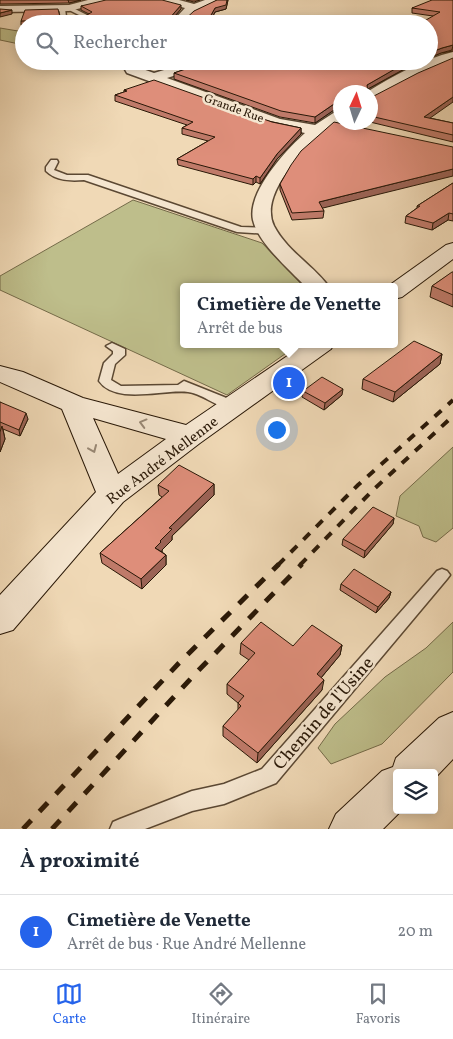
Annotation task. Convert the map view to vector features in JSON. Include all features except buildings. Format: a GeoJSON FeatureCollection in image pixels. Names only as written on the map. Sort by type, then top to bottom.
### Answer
{"type":"FeatureCollection","features":[{"type":"Feature","properties":{"kind":"street"},"geometry":{"type":"LineString","coordinates":[[0,8],[12,0]]}},
{"type":"Feature","properties":{"kind":"street"},"geometry":{"type":"LineString","coordinates":[[0,8],[66,8],[102,0]]}},
{"type":"Feature","properties":{"kind":"street"},"geometry":{"type":"LineString","coordinates":[[166,0],[193,7]]}},
{"type":"Feature","properties":{"kind":"street"},"geometry":{"type":"LineString","coordinates":[[184,15],[193,7],[216,0]]}},
{"type":"Feature","properties":{"kind":"street"},"geometry":{"type":"LineString","coordinates":[[438,62],[453,56]]}},
{"type":"Feature","properties":{"kind":"street","name":"Grande Rue"},"geometry":{"type":"LineString","coordinates":[[132,70],[277,123],[333,123]]}},
{"type":"Feature","properties":{"kind":"street"},"geometry":{"type":"LineString","coordinates":[[154,78],[178,70]]}},
{"type":"Feature","properties":{"kind":"street"},"geometry":{"type":"LineString","coordinates":[[378,92],[419,70]]}},
{"type":"Feature","properties":{"kind":"street"},"geometry":{"type":"LineString","coordinates":[[314,283],[275,243],[262,220],[262,207],[267,192],[294,154],[333,124]]}},
{"type":"Feature","properties":{"kind":"street"},"geometry":{"type":"LineString","coordinates":[[398,289],[453,249]]}},
{"type":"Feature","properties":{"kind":"street","name":"Rue André Mellenne"},"geometry":{"type":"LineString","coordinates":[[0,619],[112,494],[190,436],[316,348]]}},
{"type":"Feature","properties":{"kind":"street"},"geometry":{"type":"LineString","coordinates":[[0,374],[14,378],[73,404],[190,436]]}},
{"type":"Feature","properties":{"kind":"street"},"geometry":{"type":"LineString","coordinates":[[73,404],[112,494]]}},
{"type":"Feature","properties":{"kind":"street"},"geometry":{"type":"LineString","coordinates":[[415,769],[453,731]]}},
{"type":"Feature","properties":{"kind":"street"},"geometry":{"type":"LineString","coordinates":[[352,829],[393,790]]}},
{"type":"Feature","properties":{"kind":"lane"},"geometry":{"type":"LineString","coordinates":[[54,162],[50,167],[50,172],[54,175],[74,178],[85,177],[240,230],[269,232]]}},
{"type":"Feature","properties":{"kind":"lane"},"geometry":{"type":"LineString","coordinates":[[112,346],[118,350],[119,354],[110,363],[105,381],[111,387],[120,390],[190,388]]}},
{"type":"Feature","properties":{"kind":"lane"},"geometry":{"type":"LineString","coordinates":[[176,382],[235,406]]}},
{"type":"Feature","properties":{"kind":"lane","name":"Chemin de l'Usine"},"geometry":{"type":"LineString","coordinates":[[120,829],[192,801],[224,794],[269,776],[442,575]]}},
{"type":"Feature","properties":{"kind":"green space"},"geometry":{"type":"Polygon","coordinates":[[[0,28],[15,30],[15,43],[0,40],[0,28]]]}},
{"type":"Feature","properties":{"kind":"green space"},"geometry":{"type":"Polygon","coordinates":[[[133,200],[262,243],[300,283],[180,283],[180,348],[293,348],[227,395],[0,290],[0,276],[133,200]]]}},
{"type":"Feature","properties":{"kind":"green space"},"geometry":{"type":"Polygon","coordinates":[[[453,447],[453,528],[436,542],[423,537],[419,526],[396,516],[400,496],[453,447]]]}},
{"type":"Feature","properties":{"kind":"green space"},"geometry":{"type":"Polygon","coordinates":[[[453,622],[453,672],[382,744],[331,764],[318,748],[335,724],[385,677],[426,648],[453,622]]]}},
{"type":"Feature","properties":{"kind":"railway"},"geometry":{"type":"LineString","coordinates":[[279,564],[358,485],[453,400]]}},
{"type":"Feature","properties":{"kind":"railway"},"geometry":{"type":"LineString","coordinates":[[300,565],[372,491],[453,416]]}},
{"type":"Feature","properties":{"kind":"railway"},"geometry":{"type":"LineString","coordinates":[[23,829],[179,663],[279,564]]}},
{"type":"Feature","properties":{"kind":"railway"},"geometry":{"type":"LineString","coordinates":[[52,829],[196,673],[302,564]]}},
{"type":"Feature","properties":{"kind":"place","name":"Cimetière de Venette"},"geometry":{"type":"Point","coordinates":[289,383]}}]}
